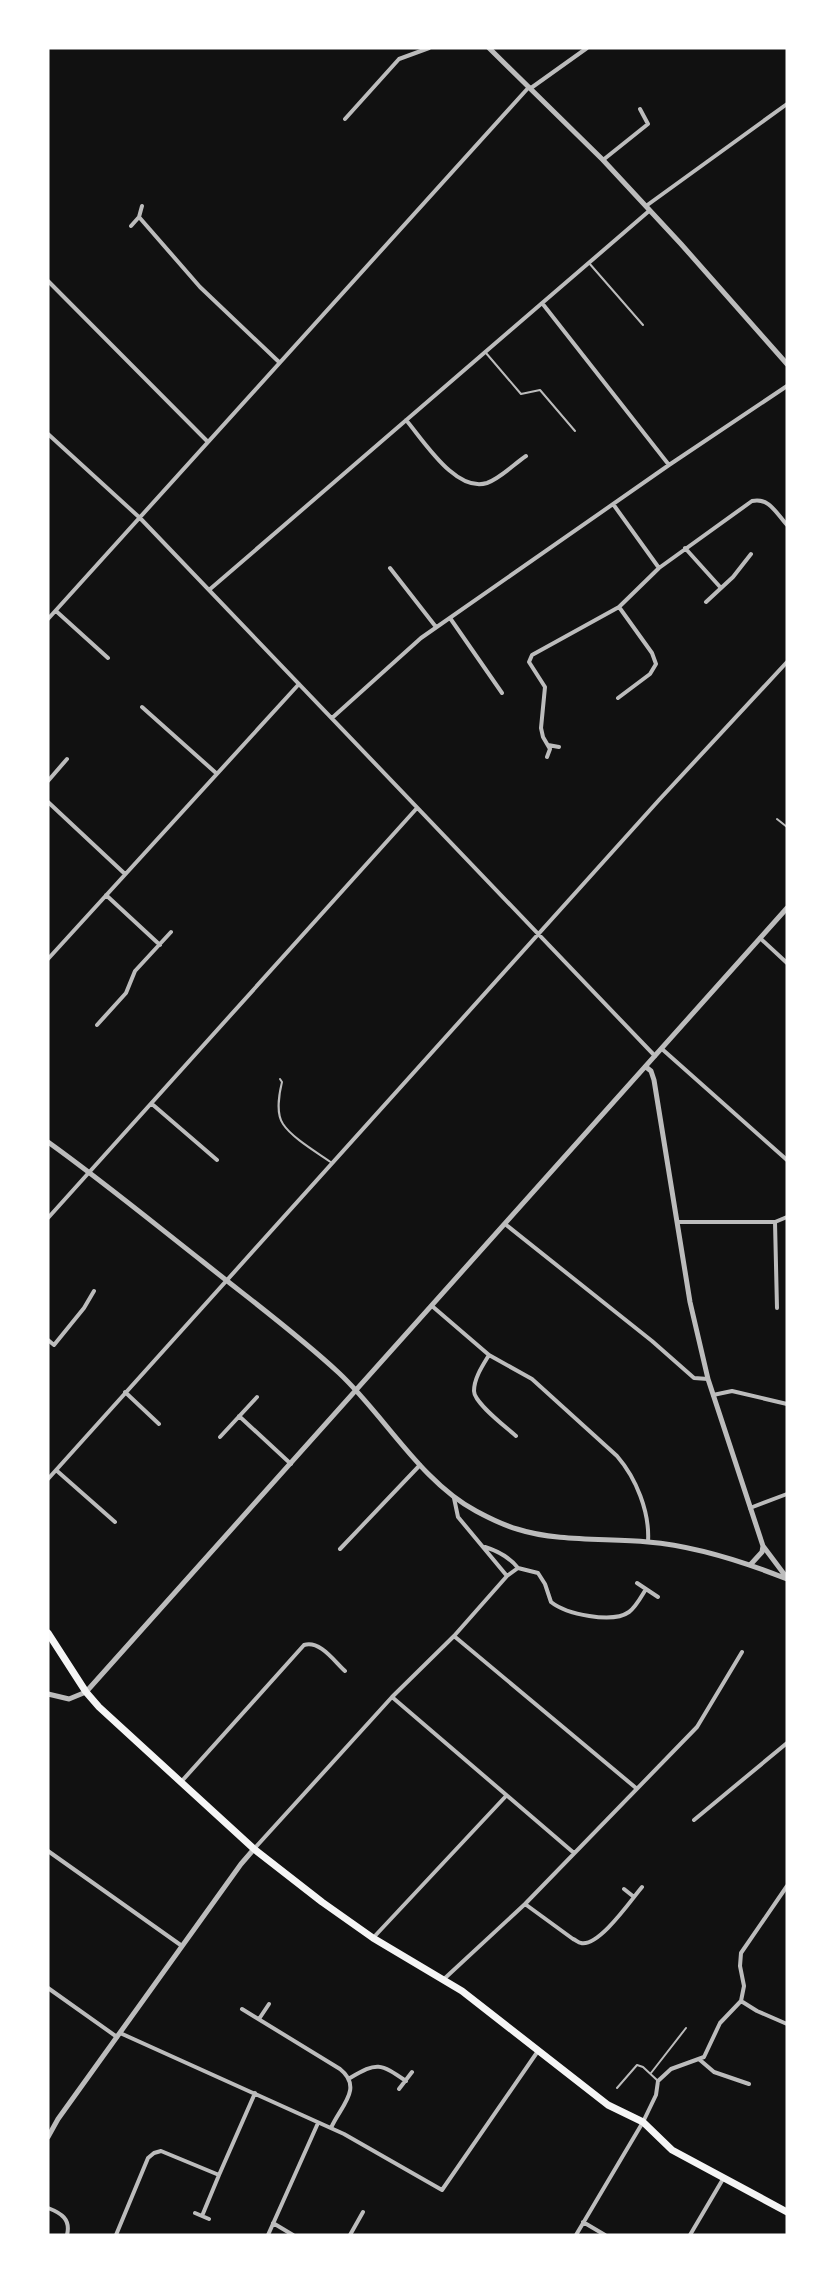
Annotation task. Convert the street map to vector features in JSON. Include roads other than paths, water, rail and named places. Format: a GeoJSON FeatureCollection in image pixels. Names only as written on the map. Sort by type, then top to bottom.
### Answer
{"type":"FeatureCollection","features":[{"type":"Feature","properties":{"kind":"main road"},"geometry":{"type":"LineString","coordinates":[[48,1633],[86,1692],[99,1707],[254,1849],[322,1902],[374,1938],[444,1979],[608,2105],[643,2122],[672,2150],[787,2212]]}},
{"type":"Feature","properties":{"kind":"street"},"geometry":{"type":"LineString","coordinates":[[345,119],[399,59],[429,48]]}},
{"type":"Feature","properties":{"kind":"street"},"geometry":{"type":"LineString","coordinates":[[489,48],[603,160],[681,243],[787,364]]}},
{"type":"Feature","properties":{"kind":"street"},"geometry":{"type":"LineString","coordinates":[[48,619],[530,88],[587,48]]}},
{"type":"Feature","properties":{"kind":"street"},"geometry":{"type":"LineString","coordinates":[[209,590],[589,263],[647,208],[787,104]]}},
{"type":"Feature","properties":{"kind":"street"},"geometry":{"type":"LineString","coordinates":[[603,160],[648,124],[640,109]]}},
{"type":"Feature","properties":{"kind":"street"},"geometry":{"type":"LineString","coordinates":[[131,226],[139,217],[142,206]]}},
{"type":"Feature","properties":{"kind":"street"},"geometry":{"type":"LineString","coordinates":[[139,217],[200,287],[279,362]]}},
{"type":"Feature","properties":{"kind":"street"},"geometry":{"type":"LineString","coordinates":[[48,281],[208,442]]}},
{"type":"Feature","properties":{"kind":"street"},"geometry":{"type":"LineString","coordinates":[[542,303],[669,465]]}},
{"type":"Feature","properties":{"kind":"street"},"geometry":{"type":"LineString","coordinates":[[332,718],[395,659],[436,627],[787,386]]}},
{"type":"Feature","properties":{"kind":"street"},"geometry":{"type":"LineString","coordinates":[[406,420],[451,472],[472,484],[491,481],[526,456]]}},
{"type":"Feature","properties":{"kind":"street"},"geometry":{"type":"LineString","coordinates":[[48,434],[140,518],[655,1056]]}},
{"type":"Feature","properties":{"kind":"street"},"geometry":{"type":"LineString","coordinates":[[547,757],[550,749],[541,728],[545,687],[529,662],[532,655],[619,608],[659,567],[752,501],[761,499],[767,502],[787,525]]}},
{"type":"Feature","properties":{"kind":"street"},"geometry":{"type":"LineString","coordinates":[[613,504],[659,567]]}},
{"type":"Feature","properties":{"kind":"street"},"geometry":{"type":"LineString","coordinates":[[685,548],[721,588]]}},
{"type":"Feature","properties":{"kind":"street"},"geometry":{"type":"LineString","coordinates":[[706,602],[733,577],[751,554]]}},
{"type":"Feature","properties":{"kind":"street"},"geometry":{"type":"LineString","coordinates":[[390,568],[436,627]]}},
{"type":"Feature","properties":{"kind":"street"},"geometry":{"type":"LineString","coordinates":[[618,698],[650,674],[656,664],[652,653],[619,608]]}},
{"type":"Feature","properties":{"kind":"street"},"geometry":{"type":"LineString","coordinates":[[56,611],[108,658]]}},
{"type":"Feature","properties":{"kind":"street"},"geometry":{"type":"LineString","coordinates":[[450,618],[502,693]]}},
{"type":"Feature","properties":{"kind":"street"},"geometry":{"type":"LineString","coordinates":[[48,1479],[537,935],[787,662]]}},
{"type":"Feature","properties":{"kind":"street"},"geometry":{"type":"LineString","coordinates":[[48,959],[298,684]]}},
{"type":"Feature","properties":{"kind":"street"},"geometry":{"type":"LineString","coordinates":[[142,707],[216,773]]}},
{"type":"Feature","properties":{"kind":"street"},"geometry":{"type":"LineString","coordinates":[[548,745],[559,747]]}},
{"type":"Feature","properties":{"kind":"street"},"geometry":{"type":"LineString","coordinates":[[48,781],[67,759]]}},
{"type":"Feature","properties":{"kind":"street"},"geometry":{"type":"LineString","coordinates":[[48,802],[125,874]]}},
{"type":"Feature","properties":{"kind":"street"},"geometry":{"type":"LineString","coordinates":[[48,1218],[417,808]]}},
{"type":"Feature","properties":{"kind":"street"},"geometry":{"type":"LineString","coordinates":[[106,895],[160,945]]}},
{"type":"Feature","properties":{"kind":"street"},"geometry":{"type":"LineString","coordinates":[[48,1694],[69,1699],[86,1692],[787,908]]}},
{"type":"Feature","properties":{"kind":"street"},"geometry":{"type":"LineString","coordinates":[[97,1025],[126,993],[135,971],[171,932]]}},
{"type":"Feature","properties":{"kind":"street"},"geometry":{"type":"LineString","coordinates":[[760,938],[787,963]]}},
{"type":"Feature","properties":{"kind":"street"},"geometry":{"type":"LineString","coordinates":[[662,1049],[787,1160]]}},
{"type":"Feature","properties":{"kind":"street"},"geometry":{"type":"LineString","coordinates":[[646,1066],[654,1080],[694,1326],[708,1379],[763,1546],[787,1578]]}},
{"type":"Feature","properties":{"kind":"street"},"geometry":{"type":"LineString","coordinates":[[152,1104],[217,1160]]}},
{"type":"Feature","properties":{"kind":"street"},"geometry":{"type":"LineString","coordinates":[[48,1142],[226,1280],[322,1359],[357,1390],[420,1464],[454,1497],[474,1510],[519,1530],[594,1539],[648,1542],[704,1550],[787,1578]]}},
{"type":"Feature","properties":{"kind":"street"},"geometry":{"type":"LineString","coordinates":[[676,1222],[775,1222],[787,1217]]}},
{"type":"Feature","properties":{"kind":"street"},"geometry":{"type":"LineString","coordinates":[[775,1222],[777,1308]]}},
{"type":"Feature","properties":{"kind":"street"},"geometry":{"type":"LineString","coordinates":[[505,1224],[652,1341],[694,1378],[708,1379]]}},
{"type":"Feature","properties":{"kind":"street"},"geometry":{"type":"LineString","coordinates":[[48,1340],[54,1345],[84,1308],[94,1291]]}},
{"type":"Feature","properties":{"kind":"street"},"geometry":{"type":"LineString","coordinates":[[432,1306],[489,1354],[532,1379],[623,1462],[635,1482],[643,1506],[649,1530],[648,1542]]}},
{"type":"Feature","properties":{"kind":"street"},"geometry":{"type":"LineString","coordinates":[[489,1354],[474,1386],[474,1396],[516,1436]]}},
{"type":"Feature","properties":{"kind":"street"},"geometry":{"type":"LineString","coordinates":[[713,1395],[732,1391],[787,1404]]}},
{"type":"Feature","properties":{"kind":"street"},"geometry":{"type":"LineString","coordinates":[[125,1392],[159,1424]]}},
{"type":"Feature","properties":{"kind":"street"},"geometry":{"type":"LineString","coordinates":[[220,1437],[257,1397]]}},
{"type":"Feature","properties":{"kind":"street"},"geometry":{"type":"LineString","coordinates":[[239,1416],[291,1464]]}},
{"type":"Feature","properties":{"kind":"street"},"geometry":{"type":"LineString","coordinates":[[340,1549],[420,1464]]}},
{"type":"Feature","properties":{"kind":"street"},"geometry":{"type":"LineString","coordinates":[[56,1470],[115,1522]]}},
{"type":"Feature","properties":{"kind":"street"},"geometry":{"type":"LineString","coordinates":[[750,1508],[787,1494]]}},
{"type":"Feature","properties":{"kind":"street"},"geometry":{"type":"LineString","coordinates":[[454,1497],[458,1517],[507,1576]]}},
{"type":"Feature","properties":{"kind":"street"},"geometry":{"type":"LineString","coordinates":[[751,1564],[762,1552],[763,1546]]}},
{"type":"Feature","properties":{"kind":"street"},"geometry":{"type":"LineString","coordinates":[[484,1547],[512,1560],[518,1568],[538,1573],[545,1584],[551,1602],[569,1613],[607,1617],[623,1615],[636,1605],[646,1589]]}},
{"type":"Feature","properties":{"kind":"street"},"geometry":{"type":"LineString","coordinates":[[48,2138],[58,2119],[241,1863],[392,1697],[454,1636],[507,1576],[518,1568]]}},
{"type":"Feature","properties":{"kind":"street"},"geometry":{"type":"LineString","coordinates":[[637,1583],[657,1597]]}},
{"type":"Feature","properties":{"kind":"street"},"geometry":{"type":"LineString","coordinates":[[454,1636],[636,1788]]}},
{"type":"Feature","properties":{"kind":"street"},"geometry":{"type":"LineString","coordinates":[[181,1782],[304,1645],[311,1643],[318,1646],[345,1671]]}},
{"type":"Feature","properties":{"kind":"street"},"geometry":{"type":"LineString","coordinates":[[444,1979],[525,1904],[697,1727],[742,1652]]}},
{"type":"Feature","properties":{"kind":"street"},"geometry":{"type":"LineString","coordinates":[[392,1697],[574,1853]]}},
{"type":"Feature","properties":{"kind":"street"},"geometry":{"type":"LineString","coordinates":[[694,1820],[787,1743]]}},
{"type":"Feature","properties":{"kind":"street"},"geometry":{"type":"LineString","coordinates":[[374,1938],[506,1796]]}},
{"type":"Feature","properties":{"kind":"street"},"geometry":{"type":"LineString","coordinates":[[48,1851],[182,1946]]}},
{"type":"Feature","properties":{"kind":"street"},"geometry":{"type":"LineString","coordinates":[[576,2235],[654,2102],[658,2081],[671,2069],[700,2060],[707,2053],[720,2023],[741,2001],[744,1986],[740,1966],[741,1953],[787,1886]]}},
{"type":"Feature","properties":{"kind":"street"},"geometry":{"type":"LineString","coordinates":[[525,1904],[581,1944],[595,1940],[601,1935],[642,1887]]}},
{"type":"Feature","properties":{"kind":"street"},"geometry":{"type":"LineString","coordinates":[[624,1889],[634,1897]]}},
{"type":"Feature","properties":{"kind":"street"},"geometry":{"type":"LineString","coordinates":[[48,1988],[118,2035],[331,2127],[442,2190],[538,2050]]}},
{"type":"Feature","properties":{"kind":"street"},"geometry":{"type":"LineString","coordinates":[[741,2001],[787,2024]]}},
{"type":"Feature","properties":{"kind":"street"},"geometry":{"type":"LineString","coordinates":[[260,2019],[269,2004]]}},
{"type":"Feature","properties":{"kind":"street"},"geometry":{"type":"LineString","coordinates":[[242,2008],[340,2069],[350,2078],[350,2094],[331,2127]]}},
{"type":"Feature","properties":{"kind":"street"},"geometry":{"type":"LineString","coordinates":[[700,2060],[719,2074],[740,2079],[749,2084]]}},
{"type":"Feature","properties":{"kind":"street"},"geometry":{"type":"LineString","coordinates":[[350,2078],[373,2065],[379,2065],[406,2080]]}},
{"type":"Feature","properties":{"kind":"street"},"geometry":{"type":"LineString","coordinates":[[399,2089],[412,2072]]}},
{"type":"Feature","properties":{"kind":"street"},"geometry":{"type":"LineString","coordinates":[[202,2216],[255,2093]]}},
{"type":"Feature","properties":{"kind":"street"},"geometry":{"type":"LineString","coordinates":[[268,2235],[318,2123]]}},
{"type":"Feature","properties":{"kind":"street"},"geometry":{"type":"LineString","coordinates":[[116,2235],[148,2158],[154,2153],[161,2151],[219,2175]]}},
{"type":"Feature","properties":{"kind":"street"},"geometry":{"type":"LineString","coordinates":[[690,2235],[723,2179]]}},
{"type":"Feature","properties":{"kind":"street"},"geometry":{"type":"LineString","coordinates":[[48,2208],[65,2217],[69,2229],[67,2235]]}},
{"type":"Feature","properties":{"kind":"street"},"geometry":{"type":"LineString","coordinates":[[350,2235],[363,2212]]}},
{"type":"Feature","properties":{"kind":"street"},"geometry":{"type":"LineString","coordinates":[[195,2213],[209,2219]]}},
{"type":"Feature","properties":{"kind":"street"},"geometry":{"type":"LineString","coordinates":[[273,2223],[293,2235]]}},
{"type":"Feature","properties":{"kind":"street"},"geometry":{"type":"LineString","coordinates":[[583,2223],[605,2235]]}},
{"type":"Feature","properties":{"kind":"lane"},"geometry":{"type":"LineString","coordinates":[[589,263],[643,326]]}},
{"type":"Feature","properties":{"kind":"lane"},"geometry":{"type":"LineString","coordinates":[[485,352],[521,394],[540,390],[575,430]]}},
{"type":"Feature","properties":{"kind":"lane"},"geometry":{"type":"LineString","coordinates":[[777,819],[787,827]]}},
{"type":"Feature","properties":{"kind":"lane"},"geometry":{"type":"LineString","coordinates":[[280,1079],[282,1082],[279,1096],[282,1123],[290,1132],[332,1163]]}},
{"type":"Feature","properties":{"kind":"lane"},"geometry":{"type":"LineString","coordinates":[[651,2073],[686,2028]]}},
{"type":"Feature","properties":{"kind":"lane"},"geometry":{"type":"LineString","coordinates":[[617,2088],[637,2066],[643,2067],[658,2081]]}}]}
